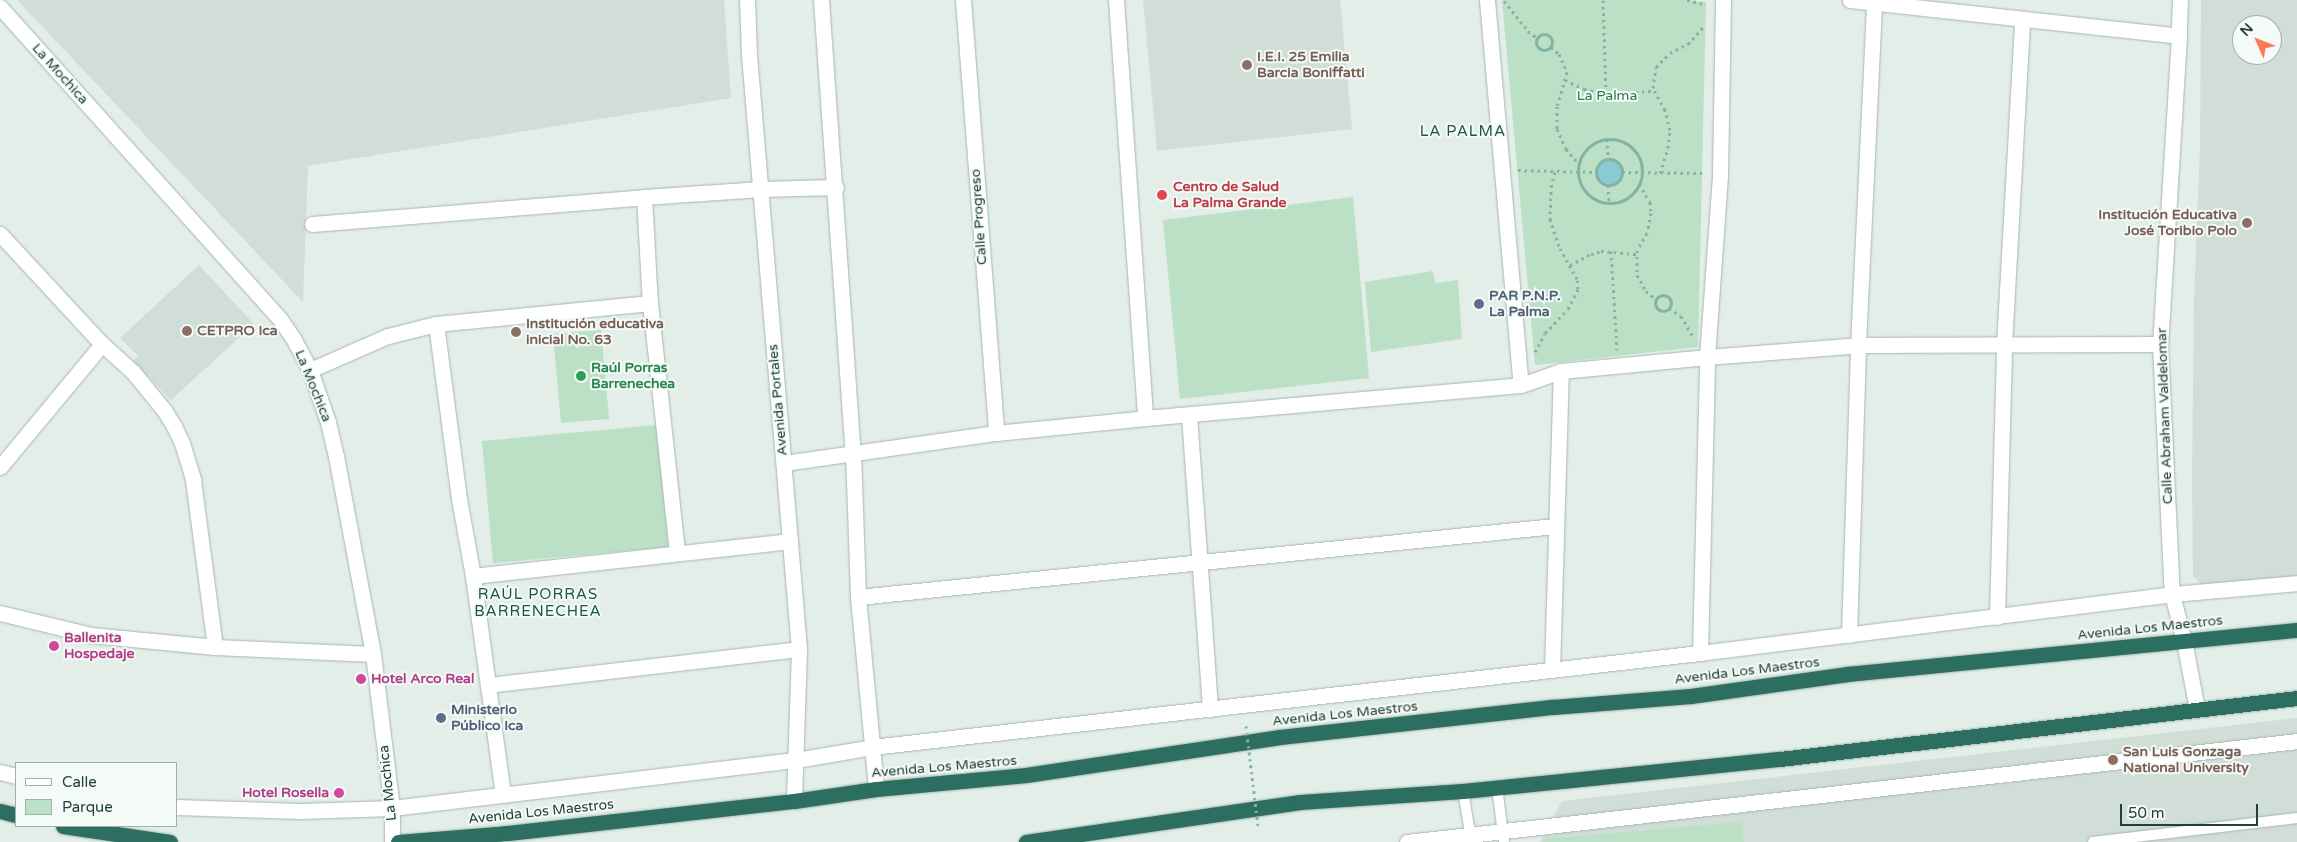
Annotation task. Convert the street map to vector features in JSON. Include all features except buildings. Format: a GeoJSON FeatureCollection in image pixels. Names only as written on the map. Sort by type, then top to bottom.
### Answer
{"type":"FeatureCollection","features":[{"type":"Feature","properties":{"kind":"highway","name":"Avenida Los Maestros"},"geometry":{"type":"LineString","coordinates":[[398,842],[508,833],[876,789],[1026,775],[1280,737],[1553,707],[1691,696],[1847,674],[2297,630]]}},
{"type":"Feature","properties":{"kind":"highway"},"geometry":{"type":"LineString","coordinates":[[1026,842],[1076,839],[1300,802],[1497,787],[1780,758],[2297,698]]}},
{"type":"Feature","properties":{"kind":"highway"},"geometry":{"type":"LineString","coordinates":[[0,811],[15,815]]}},
{"type":"Feature","properties":{"kind":"highway"},"geometry":{"type":"LineString","coordinates":[[70,827],[170,842]]}},
{"type":"Feature","properties":{"kind":"street","name":"Avenida Portales"},"geometry":{"type":"LineString","coordinates":[[747,0],[799,649],[794,800]]}},
{"type":"Feature","properties":{"kind":"street"},"geometry":{"type":"LineString","coordinates":[[821,0],[836,187],[853,452],[858,597],[876,789]]}},
{"type":"Feature","properties":{"kind":"street","name":"Calle Progreso"},"geometry":{"type":"LineString","coordinates":[[963,0],[996,433]]}},
{"type":"Feature","properties":{"kind":"street"},"geometry":{"type":"LineString","coordinates":[[1116,0],[1145,418]]}},
{"type":"Feature","properties":{"kind":"street"},"geometry":{"type":"LineString","coordinates":[[1487,0],[1521,385]]}},
{"type":"Feature","properties":{"kind":"street"},"geometry":{"type":"LineString","coordinates":[[1700,653],[1707,357],[1720,174],[1723,0]]}},
{"type":"Feature","properties":{"kind":"street"},"geometry":{"type":"LineString","coordinates":[[1850,0],[2179,36]]}},
{"type":"Feature","properties":{"kind":"street","name":"Calle Abraham Valdelomar"},"geometry":{"type":"LineString","coordinates":[[2180,0],[2160,344],[2172,594],[2184,641],[2197,709]]}},
{"type":"Feature","properties":{"kind":"street"},"geometry":{"type":"LineString","coordinates":[[1849,635],[1858,345],[1874,2]]}},
{"type":"Feature","properties":{"kind":"street","name":"La Mochica"},"geometry":{"type":"LineString","coordinates":[[0,7],[280,319],[293,338],[310,370],[328,422],[334,447],[373,654],[392,808],[392,842]]}},
{"type":"Feature","properties":{"kind":"street"},"geometry":{"type":"LineString","coordinates":[[1997,617],[2004,345],[2022,19]]}},
{"type":"Feature","properties":{"kind":"street"},"geometry":{"type":"LineString","coordinates":[[312,224],[644,196],[761,189],[836,187]]}},
{"type":"Feature","properties":{"kind":"street"},"geometry":{"type":"LineString","coordinates":[[644,196],[650,303],[677,554]]}},
{"type":"Feature","properties":{"kind":"street"},"geometry":{"type":"LineString","coordinates":[[1,237],[152,394],[164,410],[182,443],[193,480],[214,647]]}},
{"type":"Feature","properties":{"kind":"street"},"geometry":{"type":"LineString","coordinates":[[310,370],[388,336],[436,324],[650,303]]}},
{"type":"Feature","properties":{"kind":"street"},"geometry":{"type":"LineString","coordinates":[[436,324],[459,500],[473,576],[503,795]]}},
{"type":"Feature","properties":{"kind":"street"},"geometry":{"type":"LineString","coordinates":[[0,468],[102,344]]}},
{"type":"Feature","properties":{"kind":"street"},"geometry":{"type":"LineString","coordinates":[[784,463],[996,433],[1521,385],[1561,371],[1707,357],[1858,345],[2160,344]]}},
{"type":"Feature","properties":{"kind":"street"},"geometry":{"type":"LineString","coordinates":[[1552,670],[1561,371]]}},
{"type":"Feature","properties":{"kind":"street"},"geometry":{"type":"LineString","coordinates":[[1189,415],[1210,709]]}},
{"type":"Feature","properties":{"kind":"street"},"geometry":{"type":"LineString","coordinates":[[858,597],[1555,526]]}},
{"type":"Feature","properties":{"kind":"street"},"geometry":{"type":"LineString","coordinates":[[473,576],[790,541]]}},
{"type":"Feature","properties":{"kind":"street"},"geometry":{"type":"LineString","coordinates":[[178,807],[301,811],[392,808],[796,760],[872,748],[1700,653],[2172,594],[2297,583]]}},
{"type":"Feature","properties":{"kind":"street"},"geometry":{"type":"LineString","coordinates":[[0,613],[91,635],[214,647],[373,654]]}},
{"type":"Feature","properties":{"kind":"street"},"geometry":{"type":"LineString","coordinates":[[488,685],[799,649]]}},
{"type":"Feature","properties":{"kind":"street"},"geometry":{"type":"LineString","coordinates":[[1407,842],[1503,837],[2297,741]]}},
{"type":"Feature","properties":{"kind":"street"},"geometry":{"type":"LineString","coordinates":[[0,772],[15,776]]}},
{"type":"Feature","properties":{"kind":"lane"},"geometry":{"type":"LineString","coordinates":[[1497,787],[1503,837]]}},
{"type":"Feature","properties":{"kind":"lane"},"geometry":{"type":"LineString","coordinates":[[1463,790],[1471,838]]}},
{"type":"Feature","properties":{"kind":"lane"},"geometry":{"type":"LineString","coordinates":[[2093,842],[2297,818]]}},
{"type":"Feature","properties":{"kind":"path"},"geometry":{"type":"LineString","coordinates":[[1503,0],[1503,9]]}},
{"type":"Feature","properties":{"kind":"path"},"geometry":{"type":"LineString","coordinates":[[1503,0],[1528,31],[1537,38]]}},
{"type":"Feature","properties":{"kind":"path"},"geometry":{"type":"LineString","coordinates":[[1603,0],[1606,94]]}},
{"type":"Feature","properties":{"kind":"path"},"geometry":{"type":"LineString","coordinates":[[1688,0],[1706,2],[1705,10]]}},
{"type":"Feature","properties":{"kind":"path"},"geometry":{"type":"LineString","coordinates":[[1705,17],[1705,34]]}},
{"type":"Feature","properties":{"kind":"path"},"geometry":{"type":"LineString","coordinates":[[1660,173],[1668,148],[1670,130],[1665,110],[1654,90],[1656,68],[1663,59],[1688,44],[1705,25]]}},
{"type":"Feature","properties":{"kind":"path"},"geometry":{"type":"LineString","coordinates":[[1551,47],[1541,50],[1536,43],[1537,38],[1541,34],[1549,35],[1552,39],[1551,47],[1564,63],[1567,72],[1557,106],[1557,129],[1566,149],[1578,163]]}},
{"type":"Feature","properties":{"kind":"path"},"geometry":{"type":"LineString","coordinates":[[1566,80],[1584,89],[1606,94],[1628,95],[1654,90]]}},
{"type":"Feature","properties":{"kind":"path"},"geometry":{"type":"LineString","coordinates":[[1607,139],[1608,158]]}},
{"type":"Feature","properties":{"kind":"path"},"geometry":{"type":"LineString","coordinates":[[1607,139],[1624,142],[1633,148],[1639,157],[1642,172],[1639,184],[1631,196],[1622,202],[1609,204],[1591,198],[1583,190],[1578,173],[1578,163],[1589,146],[1607,139]]}},
{"type":"Feature","properties":{"kind":"path"},"geometry":{"type":"LineString","coordinates":[[1595,172],[1600,162],[1608,158],[1617,161],[1622,172]]}},
{"type":"Feature","properties":{"kind":"path"},"geometry":{"type":"LineString","coordinates":[[1516,160],[1518,180]]}},
{"type":"Feature","properties":{"kind":"path"},"geometry":{"type":"LineString","coordinates":[[1702,164],[1702,183]]}},
{"type":"Feature","properties":{"kind":"path"},"geometry":{"type":"LineString","coordinates":[[1517,170],[1595,172]]}},
{"type":"Feature","properties":{"kind":"path"},"geometry":{"type":"LineString","coordinates":[[1533,346],[1534,355],[1544,333],[1574,299],[1578,289],[1577,279],[1559,246],[1550,220],[1550,196],[1555,172]]}},
{"type":"Feature","properties":{"kind":"path"},"geometry":{"type":"LineString","coordinates":[[1595,172],[1600,181],[1608,185],[1616,183],[1622,172]]}},
{"type":"Feature","properties":{"kind":"path"},"geometry":{"type":"LineString","coordinates":[[1622,172],[1702,174]]}},
{"type":"Feature","properties":{"kind":"path"},"geometry":{"type":"LineString","coordinates":[[1639,184],[1650,202],[1651,213],[1647,233],[1637,254],[1637,275],[1646,292],[1656,299]]}},
{"type":"Feature","properties":{"kind":"path"},"geometry":{"type":"LineString","coordinates":[[1608,185],[1609,204]]}},
{"type":"Feature","properties":{"kind":"path"},"geometry":{"type":"LineString","coordinates":[[1570,265],[1591,254],[1611,251],[1637,254]]}},
{"type":"Feature","properties":{"kind":"path"},"geometry":{"type":"LineString","coordinates":[[1611,251],[1617,356]]}},
{"type":"Feature","properties":{"kind":"path"},"geometry":{"type":"LineString","coordinates":[[1662,295],[1669,298],[1671,302],[1669,308],[1664,311],[1658,310],[1655,305],[1656,299],[1662,295]]}},
{"type":"Feature","properties":{"kind":"path"},"geometry":{"type":"LineString","coordinates":[[1669,308],[1681,316],[1694,339]]}},
{"type":"Feature","properties":{"kind":"path"},"geometry":{"type":"LineString","coordinates":[[1246,726],[1258,827]]}},
{"type":"Feature","properties":{"kind":"shaded area"},"geometry":{"type":"Polygon","coordinates":[[[17,0],[724,0],[731,98],[308,166],[303,302],[17,0]]]}},
{"type":"Feature","properties":{"kind":"shaded area","name":"I.E.I. 25 Emilia Barcia Boniffatti"},"geometry":{"type":"Polygon","coordinates":[[[1143,0],[1340,0],[1352,129],[1157,151],[1143,0]]]}},
{"type":"Feature","properties":{"kind":"shaded area","name":"Institución Educativa José Toribio Polo"},"geometry":{"type":"Polygon","coordinates":[[[2201,0],[2297,0],[2297,578],[2206,589],[2193,576],[2194,301],[2200,145],[2201,0]]]}},
{"type":"Feature","properties":{"kind":"shaded area","name":"CETPRO Ica"},"geometry":{"type":"Polygon","coordinates":[[[199,265],[254,324],[171,400],[133,361],[138,356],[120,338],[199,265]]]}},
{"type":"Feature","properties":{"kind":"shaded area","name":"San Luis Gonzaga National University"},"geometry":{"type":"Polygon","coordinates":[[[2297,718],[2297,842],[1540,842],[1562,801],[2297,718]]]}},
{"type":"Feature","properties":{"kind":"green space","name":"La Palma"},"geometry":{"type":"Polygon","coordinates":[[[1502,0],[1687,0],[1706,2],[1698,347],[1535,365],[1502,0]]]}},
{"type":"Feature","properties":{"kind":"green space"},"geometry":{"type":"Polygon","coordinates":[[[1353,197],[1369,378],[1180,399],[1163,220],[1353,197]]]}},
{"type":"Feature","properties":{"kind":"green space"},"geometry":{"type":"Polygon","coordinates":[[[1433,271],[1435,283],[1458,280],[1462,339],[1371,352],[1365,282],[1433,271]]]}},
{"type":"Feature","properties":{"kind":"green space","name":"Raúl Porras Barrenechea"},"geometry":{"type":"Polygon","coordinates":[[[601,330],[609,419],[561,423],[553,334],[601,330]]]}},
{"type":"Feature","properties":{"kind":"green space","name":"Raúl Porras Barrenechea"},"geometry":{"type":"Polygon","coordinates":[[[657,425],[668,547],[493,563],[482,441],[657,425]]]}},
{"type":"Feature","properties":{"kind":"green space"},"geometry":{"type":"Polygon","coordinates":[[[1741,822],[1744,842],[1543,842],[1544,839],[1741,822]]]}},
{"type":"Feature","properties":{"kind":"water"},"geometry":{"type":"Polygon","coordinates":[[[1609,159],[1618,163],[1622,172],[1618,181],[1609,185],[1600,181],[1596,172],[1600,163],[1609,159]]]}},
{"type":"Feature","properties":{"kind":"place","name":"I.E.I. 25 Emilia Barcia Boniffatti"},"geometry":{"type":"Point","coordinates":[1247,65]}},
{"type":"Feature","properties":{"kind":"place","name":"Centro de Salud La Palma Grande"},"geometry":{"type":"Point","coordinates":[1162,195]}},
{"type":"Feature","properties":{"kind":"place","name":"Institución Educativa José Toribio Polo"},"geometry":{"type":"Point","coordinates":[2247,223]}},
{"type":"Feature","properties":{"kind":"place","name":"PAR P.N.P. La Palma"},"geometry":{"type":"Point","coordinates":[1479,304]}},
{"type":"Feature","properties":{"kind":"place","name":"CETPRO Ica"},"geometry":{"type":"Point","coordinates":[187,331]}},
{"type":"Feature","properties":{"kind":"place","name":"Institución educativa inicial No. 63"},"geometry":{"type":"Point","coordinates":[516,332]}},
{"type":"Feature","properties":{"kind":"place","name":"Raúl Porras Barrenechea"},"geometry":{"type":"Point","coordinates":[581,376]}},
{"type":"Feature","properties":{"kind":"place","name":"Ballenita Hospedaje"},"geometry":{"type":"Point","coordinates":[54,646]}},
{"type":"Feature","properties":{"kind":"place","name":"Hotel Arco Real"},"geometry":{"type":"Point","coordinates":[361,679]}},
{"type":"Feature","properties":{"kind":"place","name":"Ministerio Público Ica"},"geometry":{"type":"Point","coordinates":[441,718]}},
{"type":"Feature","properties":{"kind":"place","name":"San Luis Gonzaga National University"},"geometry":{"type":"Point","coordinates":[2113,760]}},
{"type":"Feature","properties":{"kind":"place","name":"Hotel Rosella"},"geometry":{"type":"Point","coordinates":[339,793]}},
{"type":"Feature","properties":{"kind":"district","name":"LA PALMA"},"geometry":{"type":"Point","coordinates":[1463,132]}},
{"type":"Feature","properties":{"kind":"district","name":"RAÚL PORRAS BARRENECHEA"},"geometry":{"type":"Point","coordinates":[538,602]}}]}
